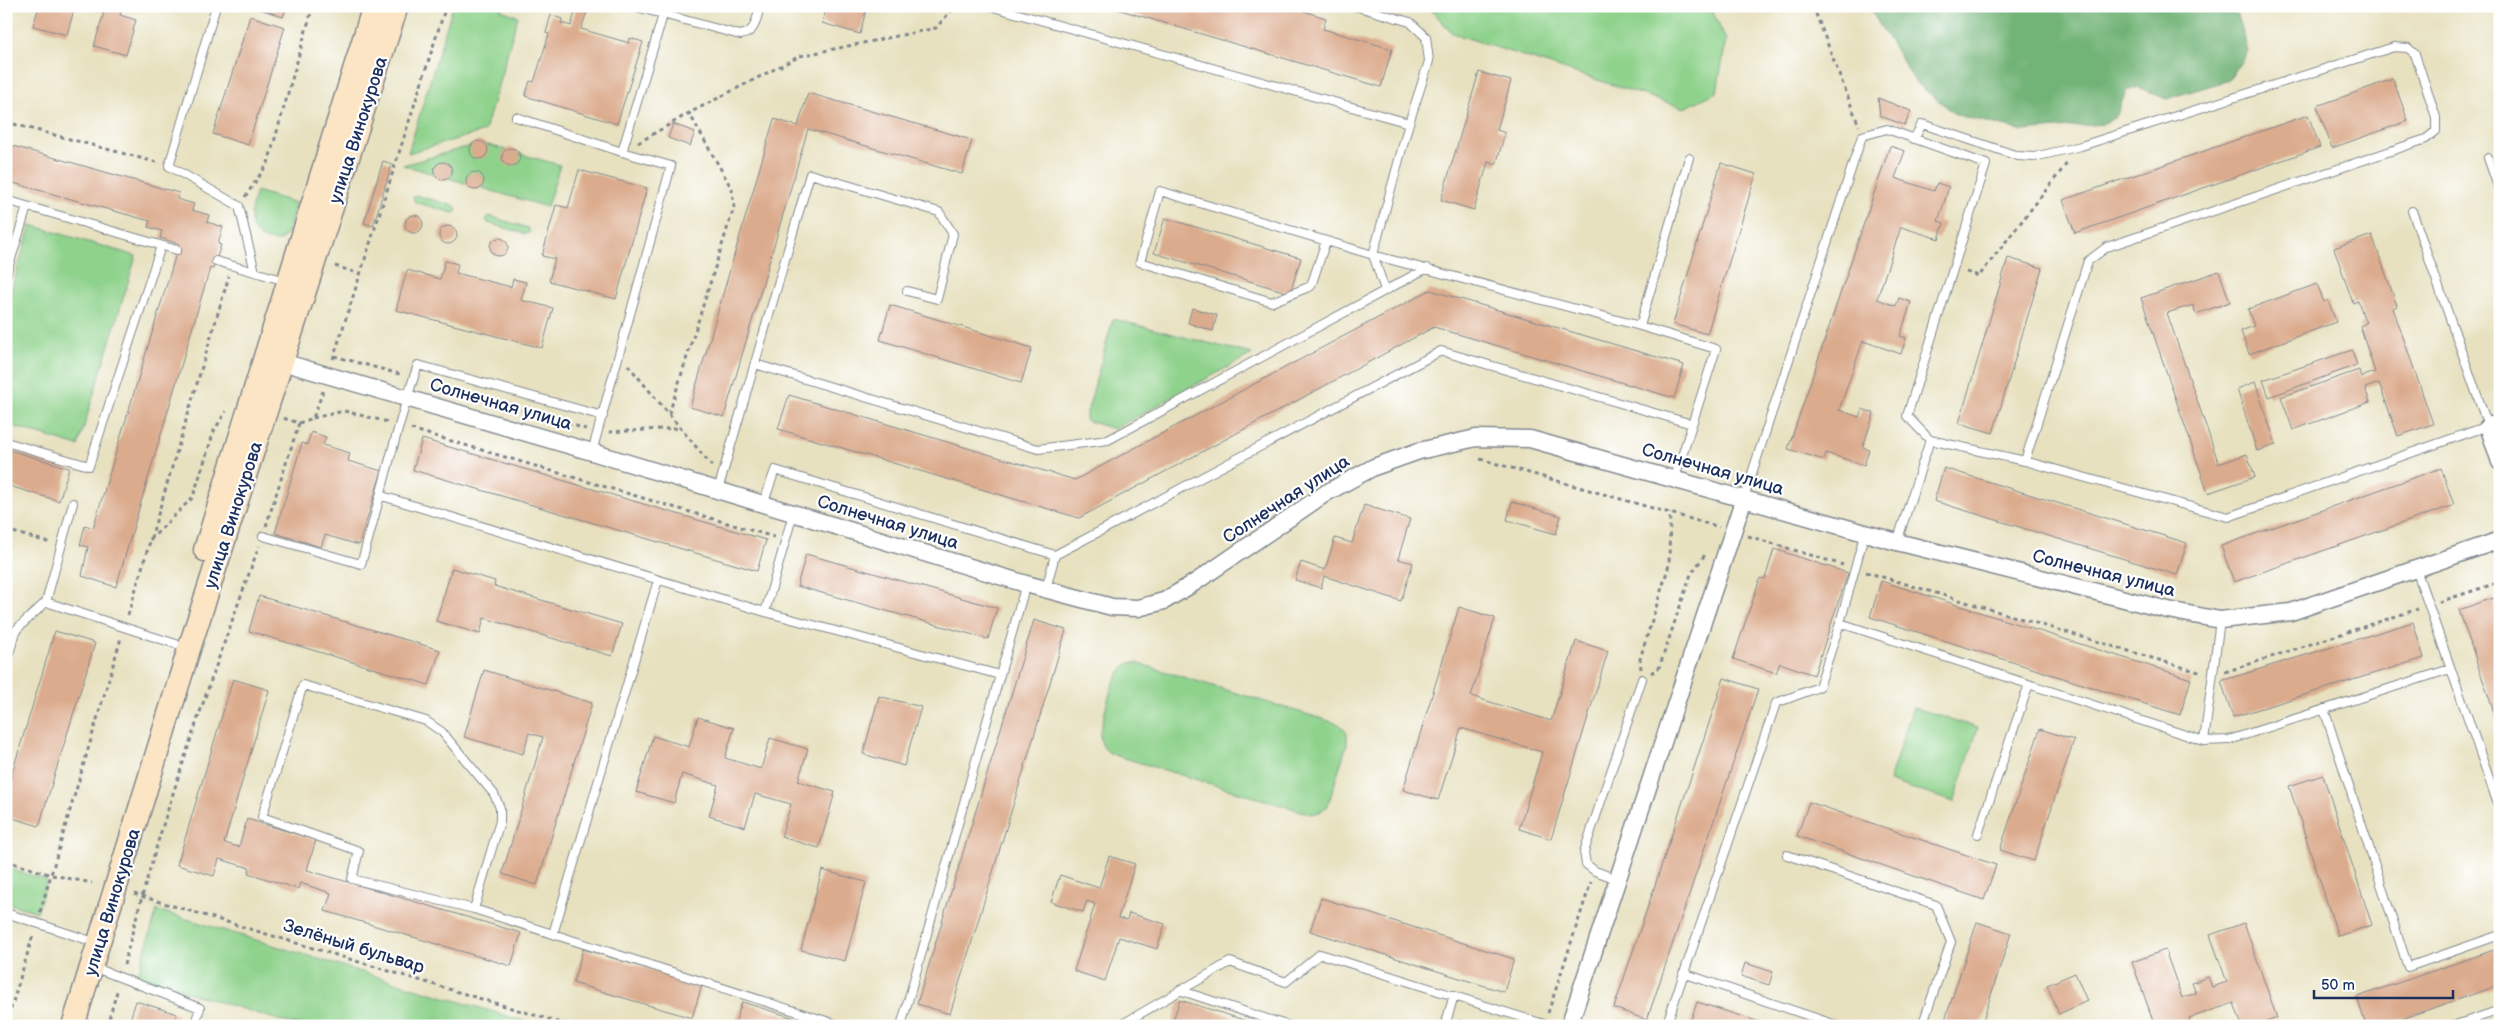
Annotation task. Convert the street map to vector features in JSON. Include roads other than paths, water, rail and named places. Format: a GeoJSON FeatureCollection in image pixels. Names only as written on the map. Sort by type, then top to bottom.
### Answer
{"type":"FeatureCollection","features":[{"type":"Feature","properties":{"kind":"main road","name":"улица Винокурова"},"geometry":{"type":"LineString","coordinates":[[298,284],[374,6]]}},
{"type":"Feature","properties":{"kind":"main road","name":"улица Винокурова"},"geometry":{"type":"LineString","coordinates":[[59,1026],[92,942],[182,646],[298,284],[397,6]]}},
{"type":"Feature","properties":{"kind":"main road","name":"улица Винокурова"},"geometry":{"type":"LineString","coordinates":[[73,1026],[91,966],[92,942]]}},
{"type":"Feature","properties":{"kind":"street","name":"Солнечная улица"},"geometry":{"type":"LineString","coordinates":[[274,360],[592,452],[720,484],[763,505],[1026,584],[1112,607],[1138,608],[1164,601],[1194,583],[1326,492],[1374,468],[1419,451],[1476,438],[1530,439],[1675,478],[1897,542],[2168,610],[2220,620],[2291,612],[2500,540]]}},
{"type":"Feature","properties":{"kind":"street"},"geometry":{"type":"LineString","coordinates":[[2494,425],[2500,462]]}},
{"type":"Feature","properties":{"kind":"street"},"geometry":{"type":"LineString","coordinates":[[1569,1026],[1744,498]]}},
{"type":"Feature","properties":{"kind":"lane"},"geometry":{"type":"LineString","coordinates":[[216,6],[169,166],[239,206],[255,272]]}},
{"type":"Feature","properties":{"kind":"lane"},"geometry":{"type":"LineString","coordinates":[[633,6],[740,35],[748,34],[755,27],[760,6]]}},
{"type":"Feature","properties":{"kind":"lane"},"geometry":{"type":"LineString","coordinates":[[990,6],[1409,123]]}},
{"type":"Feature","properties":{"kind":"lane"},"geometry":{"type":"LineString","coordinates":[[1355,6],[1410,22],[1426,37],[1429,61],[1409,123],[1373,255],[1385,290]]}},
{"type":"Feature","properties":{"kind":"lane"},"geometry":{"type":"LineString","coordinates":[[622,152],[663,15]]}},
{"type":"Feature","properties":{"kind":"lane"},"geometry":{"type":"LineString","coordinates":[[1914,139],[1922,124],[2018,156],[2034,156],[2081,146],[2394,46],[2408,48],[2415,54],[2436,117],[2436,130],[2426,139],[2107,247],[2088,261],[2025,461]]}},
{"type":"Feature","properties":{"kind":"lane"},"geometry":{"type":"LineString","coordinates":[[516,117],[671,166],[592,452]]}},
{"type":"Feature","properties":{"kind":"lane"},"geometry":{"type":"LineString","coordinates":[[1744,498],[1862,136],[1886,129],[1986,164],[1907,416],[1930,440],[2025,461],[2228,517],[2494,425],[2412,211]]}},
{"type":"Feature","properties":{"kind":"lane"},"geometry":{"type":"LineString","coordinates":[[1640,326],[1688,158]]}},
{"type":"Feature","properties":{"kind":"lane"},"geometry":{"type":"LineString","coordinates":[[2488,158],[2500,192]]}},
{"type":"Feature","properties":{"kind":"lane"},"geometry":{"type":"LineString","coordinates":[[720,484],[810,174],[939,212],[953,234],[937,299],[907,291]]}},
{"type":"Feature","properties":{"kind":"lane"},"geometry":{"type":"LineString","coordinates":[[1326,241],[1311,286],[1272,302],[1140,262],[1160,191],[1373,255],[1428,268],[1640,326],[1716,349],[1675,478]]}},
{"type":"Feature","properties":{"kind":"lane"},"geometry":{"type":"LineString","coordinates":[[6,200],[177,250]]}},
{"type":"Feature","properties":{"kind":"lane"},"geometry":{"type":"LineString","coordinates":[[6,274],[27,206]]}},
{"type":"Feature","properties":{"kind":"lane"},"geometry":{"type":"LineString","coordinates":[[6,442],[89,466],[160,246]]}},
{"type":"Feature","properties":{"kind":"lane"},"geometry":{"type":"LineString","coordinates":[[216,262],[298,284]]}},
{"type":"Feature","properties":{"kind":"lane"},"geometry":{"type":"LineString","coordinates":[[755,364],[1038,449],[1108,440],[1428,268]]}},
{"type":"Feature","properties":{"kind":"lane"},"geometry":{"type":"LineString","coordinates":[[763,505],[775,470],[1054,555],[1441,351],[1692,424]]}},
{"type":"Feature","properties":{"kind":"lane"},"geometry":{"type":"LineString","coordinates":[[263,536],[361,564],[382,496],[406,397],[418,365],[603,416]]}},
{"type":"Feature","properties":{"kind":"lane"},"geometry":{"type":"LineString","coordinates":[[1897,542],[1930,440]]}},
{"type":"Feature","properties":{"kind":"lane"},"geometry":{"type":"LineString","coordinates":[[382,496],[765,612],[1000,675]]}},
{"type":"Feature","properties":{"kind":"lane"},"geometry":{"type":"LineString","coordinates":[[6,662],[17,629],[46,602],[73,503]]}},
{"type":"Feature","properties":{"kind":"lane"},"geometry":{"type":"LineString","coordinates":[[765,612],[793,514]]}},
{"type":"Feature","properties":{"kind":"lane"},"geometry":{"type":"LineString","coordinates":[[1666,1026],[1776,703],[1820,687],[1865,532]]}},
{"type":"Feature","properties":{"kind":"lane"},"geometry":{"type":"LineString","coordinates":[[1046,589],[1054,555]]}},
{"type":"Feature","properties":{"kind":"lane"},"geometry":{"type":"LineString","coordinates":[[2416,569],[2500,810]]}},
{"type":"Feature","properties":{"kind":"lane"},"geometry":{"type":"LineString","coordinates":[[553,934],[658,580]]}},
{"type":"Feature","properties":{"kind":"lane"},"geometry":{"type":"LineString","coordinates":[[901,1026],[1026,584]]}},
{"type":"Feature","properties":{"kind":"lane"},"geometry":{"type":"LineString","coordinates":[[46,602],[182,646]]}},
{"type":"Feature","properties":{"kind":"lane"},"geometry":{"type":"LineString","coordinates":[[2204,740],[2220,620]]}},
{"type":"Feature","properties":{"kind":"lane"},"geometry":{"type":"LineString","coordinates":[[1840,623],[2204,740],[2230,740],[2450,669]]}},
{"type":"Feature","properties":{"kind":"lane"},"geometry":{"type":"LineString","coordinates":[[1618,879],[1595,871],[1586,864],[1584,852],[1642,679]]}},
{"type":"Feature","properties":{"kind":"lane"},"geometry":{"type":"LineString","coordinates":[[1978,834],[2029,684]]}},
{"type":"Feature","properties":{"kind":"lane"},"geometry":{"type":"LineString","coordinates":[[474,909],[500,820],[500,808],[494,794],[442,732],[426,721],[303,685],[262,817],[359,851],[352,879],[474,909],[842,1026]]}},
{"type":"Feature","properties":{"kind":"lane"},"geometry":{"type":"LineString","coordinates":[[2324,709],[2408,967],[2500,935]]}},
{"type":"Feature","properties":{"kind":"lane"},"geometry":{"type":"LineString","coordinates":[[1787,856],[1936,905],[1951,942],[1922,1026]]}},
{"type":"Feature","properties":{"kind":"lane"},"geometry":{"type":"LineString","coordinates":[[6,913],[92,942]]}},
{"type":"Feature","properties":{"kind":"lane"},"geometry":{"type":"LineString","coordinates":[[1119,1026],[1230,962],[1286,982],[1320,954],[1547,1025]]}},
{"type":"Feature","properties":{"kind":"lane"},"geometry":{"type":"LineString","coordinates":[[91,966],[200,1008],[194,1026]]}},
{"type":"Feature","properties":{"kind":"lane"},"geometry":{"type":"LineString","coordinates":[[1684,973],[1839,1026]]}},
{"type":"Feature","properties":{"kind":"lane"},"geometry":{"type":"LineString","coordinates":[[1179,990],[1289,1026]]}},
{"type":"Feature","properties":{"kind":"lane"},"geometry":{"type":"LineString","coordinates":[[1445,1026],[1454,995]]}},
{"type":"Feature","properties":{"kind":"lane"},"geometry":{"type":"LineString","coordinates":[[2453,1026],[2500,1010]]}}]}
